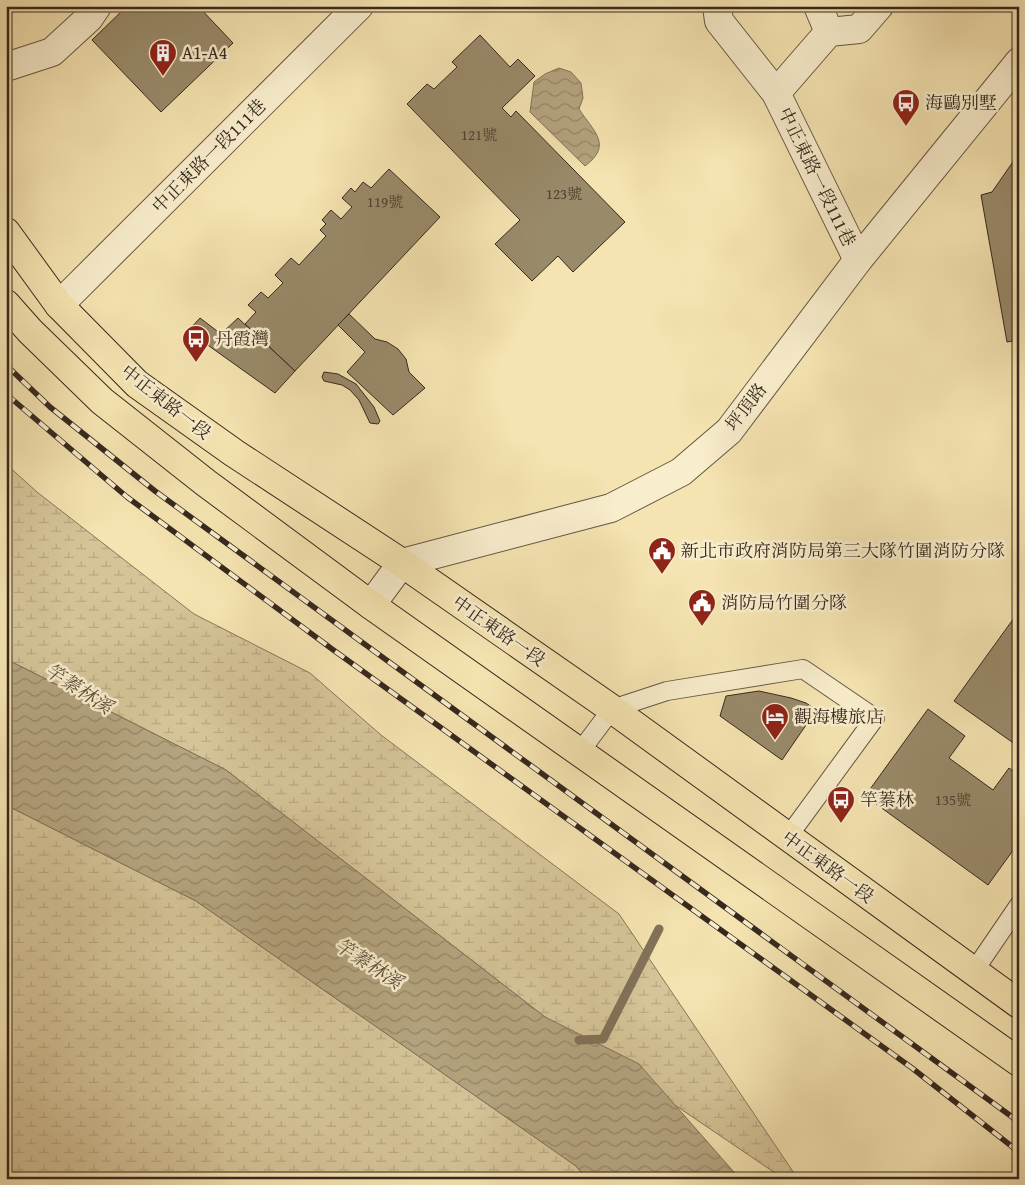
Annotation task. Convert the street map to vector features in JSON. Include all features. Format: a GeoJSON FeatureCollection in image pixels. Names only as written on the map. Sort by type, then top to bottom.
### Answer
{"type":"FeatureCollection","features":[{"type":"Feature","properties":{"kind":"main road","name":"中正東路一段"},"geometry":{"type":"LineString","coordinates":[[6,232],[59,305],[137,384],[234,453],[402,563],[612,709],[787,838],[1019,1004]]}},
{"type":"Feature","properties":{"kind":"main road"},"geometry":{"type":"LineString","coordinates":[[6,304],[30,331],[102,401],[206,483],[371,605],[1019,1062]]}},
{"type":"Feature","properties":{"kind":"street"},"geometry":{"type":"LineString","coordinates":[[6,66],[52,52],[89,18],[97,6]]}},
{"type":"Feature","properties":{"kind":"street","name":"中正東路一段111巷"},"geometry":{"type":"LineString","coordinates":[[59,305],[359,6]]}},
{"type":"Feature","properties":{"kind":"street","name":"中正東路一段111巷"},"geometry":{"type":"LineString","coordinates":[[717,6],[719,21],[776,93],[858,260]]}},
{"type":"Feature","properties":{"kind":"street"},"geometry":{"type":"LineString","coordinates":[[818,6],[830,32],[859,29],[879,6]]}},
{"type":"Feature","properties":{"kind":"street","name":"中正東路一段111巷"},"geometry":{"type":"LineString","coordinates":[[776,93],[830,32]]}},
{"type":"Feature","properties":{"kind":"street","name":"坪頂路"},"geometry":{"type":"LineString","coordinates":[[402,563],[611,508],[680,472],[729,431],[858,260],[1019,62]]}},
{"type":"Feature","properties":{"kind":"street"},"geometry":{"type":"LineString","coordinates":[[371,605],[402,563]]}},
{"type":"Feature","properties":{"kind":"lane"},"geometry":{"type":"LineString","coordinates":[[580,753],[612,709],[667,690],[803,668],[875,718],[787,838]]}},
{"type":"Feature","properties":{"kind":"lane"},"geometry":{"type":"LineString","coordinates":[[974,971],[1019,905]]}},
{"type":"Feature","properties":{"kind":"green space"},"geometry":{"type":"Polygon","coordinates":[[[6,464],[37,492],[194,614],[310,673],[381,735],[619,914],[798,1179],[784,1179],[545,1017],[226,770],[6,659],[6,464]]]}},
{"type":"Feature","properties":{"kind":"green space"},"geometry":{"type":"Polygon","coordinates":[[[6,805],[196,901],[576,1166],[587,1179],[6,1179],[6,805]]]}},
{"type":"Feature","properties":{"kind":"water"},"geometry":{"type":"Polygon","coordinates":[[[559,68],[571,72],[581,83],[583,98],[579,109],[598,138],[598,151],[585,166],[530,112],[534,82],[545,74],[559,68]]]}},
{"type":"Feature","properties":{"kind":"water"},"geometry":{"type":"Polygon","coordinates":[[[6,659],[226,770],[545,1017],[639,1064],[740,1179],[587,1179],[576,1166],[196,901],[6,805],[6,659]]]}},
{"type":"Feature","properties":{"kind":"building","name":"A1-A4"},"geometry":{"type":"Polygon","coordinates":[[[127,6],[198,6],[233,43],[161,112],[92,40],[127,6]]]}},
{"type":"Feature","properties":{"kind":"building"},"geometry":{"type":"Polygon","coordinates":[[[480,35],[510,67],[518,59],[535,76],[502,108],[511,117],[516,111],[625,222],[573,272],[558,256],[532,281],[495,244],[520,220],[407,104],[427,84],[434,89],[457,67],[452,62],[480,35]]]}},
{"type":"Feature","properties":{"kind":"building"},"geometry":{"type":"Polygon","coordinates":[[[1019,153],[1019,340],[1007,342],[981,195],[992,192],[1019,153]]]}},
{"type":"Feature","properties":{"kind":"building"},"geometry":{"type":"Polygon","coordinates":[[[389,169],[440,217],[295,371],[245,324],[256,312],[248,305],[261,292],[268,298],[283,283],[275,275],[291,258],[299,265],[326,236],[320,230],[326,224],[322,220],[331,210],[341,219],[352,207],[342,198],[351,188],[355,192],[363,182],[371,188],[389,169]]]}},
{"type":"Feature","properties":{"kind":"building"},"geometry":{"type":"Polygon","coordinates":[[[349,314],[375,339],[387,342],[398,349],[406,359],[409,372],[425,388],[393,415],[347,372],[365,352],[338,325],[349,314]]]}},
{"type":"Feature","properties":{"kind":"building"},"geometry":{"type":"Polygon","coordinates":[[[200,318],[221,334],[238,318],[295,371],[275,393],[188,331],[200,318]]]}},
{"type":"Feature","properties":{"kind":"building"},"geometry":{"type":"Polygon","coordinates":[[[324,372],[338,374],[356,384],[374,407],[380,421],[378,424],[370,423],[359,400],[350,390],[342,385],[324,381],[322,377],[324,372]]]}},
{"type":"Feature","properties":{"kind":"building"},"geometry":{"type":"Polygon","coordinates":[[[1019,611],[1019,747],[954,701],[1019,611]]]}},
{"type":"Feature","properties":{"kind":"building","name":"觀海樓旅店"},"geometry":{"type":"Polygon","coordinates":[[[759,691],[791,698],[806,703],[815,709],[815,712],[782,760],[720,716],[726,696],[759,691]]]}},
{"type":"Feature","properties":{"kind":"building"},"geometry":{"type":"Polygon","coordinates":[[[928,709],[965,736],[949,758],[993,790],[1009,768],[1019,775],[1019,842],[988,885],[865,796],[928,709]]]}},
{"type":"Feature","properties":{"kind":"waterway","name":"竿蓁林溪"},"geometry":{"type":"LineString","coordinates":[[579,1040],[603,1039],[659,929]]}},
{"type":"Feature","properties":{"kind":"railway"},"geometry":{"type":"LineString","coordinates":[[6,365],[50,407],[155,491],[1019,1122]]}},
{"type":"Feature","properties":{"kind":"railway"},"geometry":{"type":"LineString","coordinates":[[6,394],[127,497],[332,649],[912,1068],[1019,1152]]}},
{"type":"Feature","properties":{"kind":"place","name":"A1-A4"},"geometry":{"type":"Point","coordinates":[163,77]}},
{"type":"Feature","properties":{"kind":"place","name":"海鷗別墅"},"geometry":{"type":"Point","coordinates":[906,127]}},
{"type":"Feature","properties":{"kind":"place","name":"丹霞灣"},"geometry":{"type":"Point","coordinates":[196,363]}},
{"type":"Feature","properties":{"kind":"place","name":"新北市政府消防局第三大隊竹圍消防分隊"},"geometry":{"type":"Point","coordinates":[662,575]}},
{"type":"Feature","properties":{"kind":"place","name":"消防局竹圍分隊"},"geometry":{"type":"Point","coordinates":[702,627]}},
{"type":"Feature","properties":{"kind":"place","name":"觀海樓旅店"},"geometry":{"type":"Point","coordinates":[775,741]}},
{"type":"Feature","properties":{"kind":"place","name":"竿蓁林"},"geometry":{"type":"Point","coordinates":[841,824]}}]}
